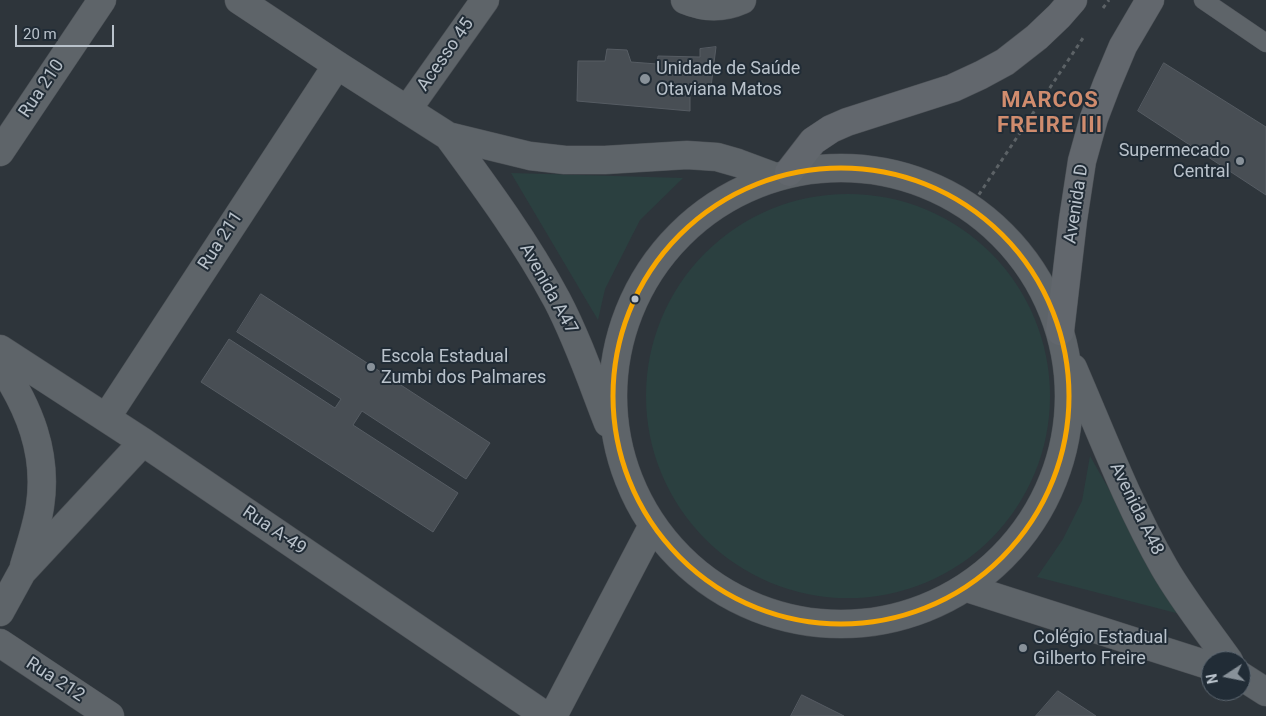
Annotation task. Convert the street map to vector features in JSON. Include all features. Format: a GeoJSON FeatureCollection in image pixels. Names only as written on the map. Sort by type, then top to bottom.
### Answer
{"type":"FeatureCollection","features":[{"type":"Feature","properties":{"kind":"street","name":"Rua 210"},"geometry":{"type":"LineString","coordinates":[[0,152],[102,0]]}},
{"type":"Feature","properties":{"kind":"street","name":"Avenida A47"},"geometry":{"type":"LineString","coordinates":[[239,0],[448,136],[530,156],[565,160],[687,156],[717,157],[781,174]]}},
{"type":"Feature","properties":{"kind":"street","name":"Acesso 45"},"geometry":{"type":"LineString","coordinates":[[407,110],[485,0]]}},
{"type":"Feature","properties":{"kind":"street"},"geometry":{"type":"LineString","coordinates":[[684,0],[695,4],[721,7],[742,0]]}},
{"type":"Feature","properties":{"kind":"street"},"geometry":{"type":"LineString","coordinates":[[781,174],[813,141],[831,129],[847,122],[953,88],[1005,62],[1042,32],[1073,0]]}},
{"type":"Feature","properties":{"kind":"street","name":"Avenida D"},"geometry":{"type":"LineString","coordinates":[[1062,338],[1073,220],[1082,161],[1106,84],[1123,46],[1150,0]]}},
{"type":"Feature","properties":{"kind":"street","name":"Rua 211"},"geometry":{"type":"LineString","coordinates":[[106,418],[338,65]]}},
{"type":"Feature","properties":{"kind":"street","name":"Avenida A47"},"geometry":{"type":"LineString","coordinates":[[448,136],[502,211],[535,262],[557,301],[581,352],[621,457]]}},
{"type":"Feature","properties":{"kind":"street"},"geometry":{"type":"LineString","coordinates":[[832,166],[875,168],[916,179],[956,197],[970,208],[991,223],[1020,255],[1044,291],[1062,338],[1069,390],[1066,437],[1053,482],[1032,523],[1002,559],[967,588],[939,604],[909,615],[877,623],[845,626],[813,624],[789,619],[751,607],[722,592],[696,573],[673,550],[653,525],[634,492],[621,457],[614,413],[614,369],[623,326],[641,286],[665,249],[696,218],[732,193],[781,174],[832,166]]}},
{"type":"Feature","properties":{"kind":"street","name":"Avenida A48"},"geometry":{"type":"LineString","coordinates":[[1062,338],[1120,479],[1146,534],[1186,602],[1223,651]]}},
{"type":"Feature","properties":{"kind":"street","name":"Rua A-49"},"geometry":{"type":"LineString","coordinates":[[0,349],[143,442],[546,716]]}},
{"type":"Feature","properties":{"kind":"street"},"geometry":{"type":"LineString","coordinates":[[0,364],[15,386],[31,421],[41,469],[42,486],[38,520],[22,572],[0,612]]}},
{"type":"Feature","properties":{"kind":"street"},"geometry":{"type":"LineString","coordinates":[[22,572],[143,442]]}},
{"type":"Feature","properties":{"kind":"street"},"geometry":{"type":"LineString","coordinates":[[553,716],[653,525]]}},
{"type":"Feature","properties":{"kind":"street"},"geometry":{"type":"LineString","coordinates":[[967,588],[1201,663]]}},
{"type":"Feature","properties":{"kind":"street","name":"Rua 212"},"geometry":{"type":"LineString","coordinates":[[0,643],[110,716]]}},
{"type":"Feature","properties":{"kind":"street"},"geometry":{"type":"LineString","coordinates":[[1251,682],[1266,692]]}},
{"type":"Feature","properties":{"kind":"lane"},"geometry":{"type":"LineString","coordinates":[[1203,0],[1266,43]]}},
{"type":"Feature","properties":{"kind":"path"},"geometry":{"type":"LineString","coordinates":[[1103,8],[1109,0]]}},
{"type":"Feature","properties":{"kind":"path"},"geometry":{"type":"LineString","coordinates":[[970,208],[1086,33]]}},
{"type":"Feature","properties":{"kind":"green space"},"geometry":{"type":"Polygon","coordinates":[[[511,173],[683,178],[640,220],[605,289],[598,320],[511,173]]]}},
{"type":"Feature","properties":{"kind":"green space"},"geometry":{"type":"Polygon","coordinates":[[[848,194],[887,198],[925,210],[960,228],[991,253],[1016,284],[1034,319],[1046,357],[1050,396],[1046,435],[1034,473],[1016,508],[991,539],[960,564],[925,582],[887,594],[848,598],[809,594],[771,582],[736,564],[705,539],[680,508],[662,473],[650,435],[646,396],[650,357],[662,319],[680,284],[705,253],[736,228],[771,210],[809,198],[848,194]]]}},
{"type":"Feature","properties":{"kind":"green space"},"geometry":{"type":"Polygon","coordinates":[[[1090,456],[1180,614],[1037,577],[1063,539],[1082,501],[1090,456]]]}},
{"type":"Feature","properties":{"kind":"building","name":"Unidade de Saúde Otaviana Matos"},"geometry":{"type":"Polygon","coordinates":[[[716,47],[710,95],[690,94],[690,111],[577,101],[578,61],[605,61],[607,49],[627,50],[631,62],[657,64],[658,56],[700,57],[700,49],[716,47]]]}},
{"type":"Feature","properties":{"kind":"building","name":"Supermecado Central"},"geometry":{"type":"Polygon","coordinates":[[[1164,63],[1266,127],[1266,195],[1138,111],[1164,63]]]}},
{"type":"Feature","properties":{"kind":"building"},"geometry":{"type":"Polygon","coordinates":[[[261,294],[490,443],[466,479],[362,411],[353,425],[458,493],[433,532],[201,382],[229,339],[335,408],[341,399],[237,332],[261,294]]]}},
{"type":"Feature","properties":{"kind":"building"},"geometry":{"type":"Polygon","coordinates":[[[1058,691],[1096,716],[1036,716],[1058,691]]]}},
{"type":"Feature","properties":{"kind":"building"},"geometry":{"type":"Polygon","coordinates":[[[802,695],[844,716],[791,716],[802,695]]]}},
{"type":"Feature","properties":{"kind":"transit line"},"geometry":{"type":"LineString","coordinates":[[841,168],[886,172],[928,185],[968,206],[1003,234],[1031,269],[1052,309],[1065,351],[1069,396],[1065,441],[1052,483],[1031,523],[1003,558],[968,586],[928,607],[886,620],[841,624],[796,620],[754,607],[714,586],[679,558],[651,523],[630,483],[617,441],[613,396],[617,351],[630,309],[651,269],[679,234],[714,206],[754,185],[796,172],[841,168]]}},
{"type":"Feature","properties":{"kind":"place","name":"Unidade de Saúde Otaviana Matos"},"geometry":{"type":"Point","coordinates":[645,79]}},
{"type":"Feature","properties":{"kind":"place","name":"Supermecado Central"},"geometry":{"type":"Point","coordinates":[1240,161]}},
{"type":"Feature","properties":{"kind":"place","name":"Escola Estadual Zumbi dos Palmares"},"geometry":{"type":"Point","coordinates":[371,367]}},
{"type":"Feature","properties":{"kind":"place","name":"Colégio Estadual Gilberto Freire"},"geometry":{"type":"Point","coordinates":[1023,648]}},
{"type":"Feature","properties":{"kind":"district","name":"MARCOS FREIRE III"},"geometry":{"type":"Point","coordinates":[1050,114]}}]}
